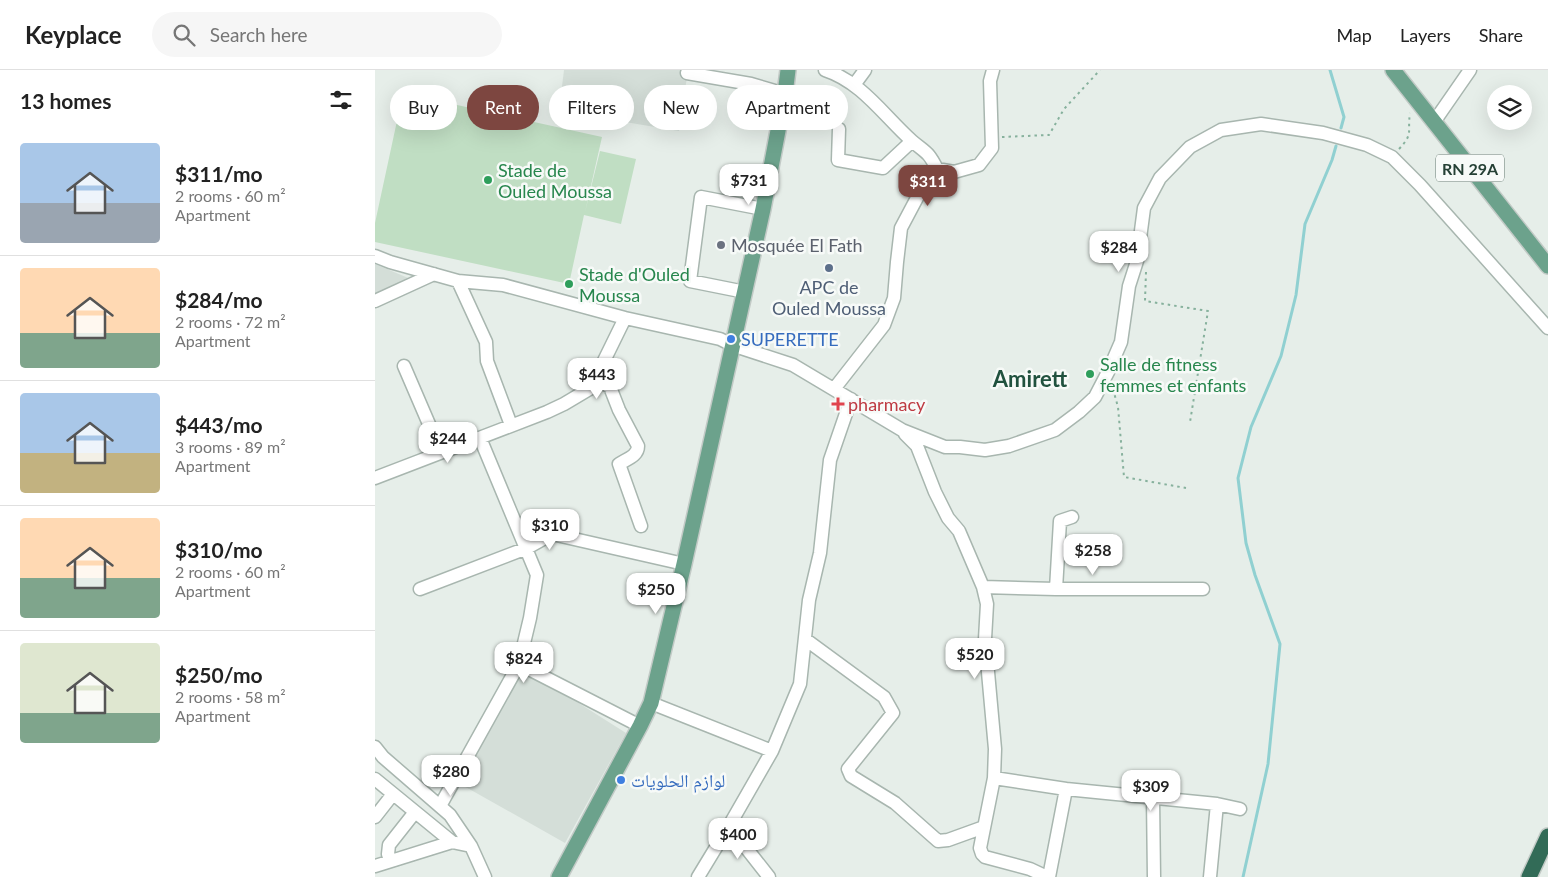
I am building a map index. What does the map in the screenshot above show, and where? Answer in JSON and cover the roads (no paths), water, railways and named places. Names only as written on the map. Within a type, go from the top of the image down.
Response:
[{"type":"highway","points":[[1529,877],[1548,836]]},
{"type":"main road","points":[[786,85],[788,70]]},
{"type":"main road","name":"RN 29A","points":[[1393,70],[1548,266]]},
{"type":"main road","points":[[559,877],[651,703],[745,292],[778,130]]},
{"type":"street","points":[[825,70],[832,72],[853,85],[874,101],[912,141],[929,154],[937,169]]},
{"type":"street","points":[[853,85],[865,70]]},
{"type":"street","points":[[937,169],[955,172],[979,165],[992,148],[990,81],[993,70]]},
{"type":"street","points":[[1434,122],[1470,70]]},
{"type":"street","points":[[687,73],[754,85]]},
{"type":"street","points":[[375,256],[458,281],[503,286],[625,318],[720,340],[793,365],[902,430],[945,447],[985,450],[1009,446],[1055,430],[1079,412],[1095,396],[1109,372],[1121,342],[1129,286],[1137,261],[1144,208],[1160,178],[1190,146],[1221,130],[1261,124],[1323,133],[1367,145],[1392,157],[1420,185],[1548,328]]},
{"type":"street","points":[[839,130],[839,160],[883,168],[912,141]]},
{"type":"street","points":[[834,389],[884,325],[895,298],[901,228],[927,179],[937,169]]},
{"type":"street","points":[[745,292],[690,281],[701,197],[763,209]]},
{"type":"street","points":[[375,301],[434,274]]},
{"type":"street","points":[[458,281],[486,342],[487,361],[511,425]]},
{"type":"street","points":[[601,382],[599,371],[625,318]]},
{"type":"street","points":[[404,366],[441,452]]},
{"type":"street","points":[[375,478],[565,404],[601,382]]},
{"type":"street","points":[[601,382],[610,387],[619,410],[638,446],[636,454],[619,464],[641,526]]},
{"type":"street","points":[[698,877],[772,751],[799,684],[809,600],[820,553],[830,460],[851,399]]},
{"type":"street","points":[[902,430],[917,446],[935,492],[948,518],[959,531],[983,586],[987,604],[985,639],[995,749],[994,778],[980,848],[981,854],[985,857],[1030,869],[1048,877],[1066,789]]},
{"type":"street","points":[[439,806],[519,664],[530,618],[537,575],[480,438]]},
{"type":"street","points":[[1055,590],[1060,521],[1072,517]]},
{"type":"street","points":[[420,589],[527,548],[552,534],[684,564]]},
{"type":"street","points":[[983,586],[1055,590],[1203,589]]},
{"type":"street","points":[[805,639],[884,697],[893,713],[848,769],[851,776],[895,803],[938,841],[948,840],[985,827]]},
{"type":"street","points":[[519,664],[640,726]]},
{"type":"street","points":[[651,703],[772,751]]},
{"type":"street","points":[[375,747],[383,757],[450,815],[471,846],[485,877]]},
{"type":"street","points":[[375,778],[452,842],[471,846]]},
{"type":"street","points":[[994,778],[1066,789],[1217,804],[1240,809]]},
{"type":"street","points":[[375,817],[393,794]]},
{"type":"street","points":[[1153,799],[1154,877]]},
{"type":"street","points":[[1210,877],[1217,804]]},
{"type":"street","points":[[390,860],[388,854],[389,845],[415,812]]},
{"type":"street","points":[[729,826],[769,877]]},
{"type":"street","points":[[375,866],[452,842]]},
{"type":"waterway","points":[[1330,70],[1344,117],[1341,128]]},
{"type":"waterway","points":[[1243,877],[1268,764],[1280,644],[1255,575],[1246,543],[1238,478],[1251,427],[1281,356],[1296,295],[1305,224],[1336,146]]},
{"type":"place","name":"Stade de Ouled Moussa","points":[[488,180]]},
{"type":"place","name":"Mosquée El Fath","points":[[721,245]]},
{"type":"place","name":"APC de Ouled Moussa","points":[[829,268]]},
{"type":"place","name":"Stade d'Ouled Moussa","points":[[569,284]]},
{"type":"place","name":"SUPERETTE","points":[[731,339]]},
{"type":"place","name":"Salle de fitness femmes et enfants","points":[[1090,374]]},
{"type":"place","name":"pharmacy","points":[[838,404]]},
{"type":"place","name":"لوازم الحلويات","points":[[621,780]]},
{"type":"district","name":"Amirett","points":[[1030,378]]}]
